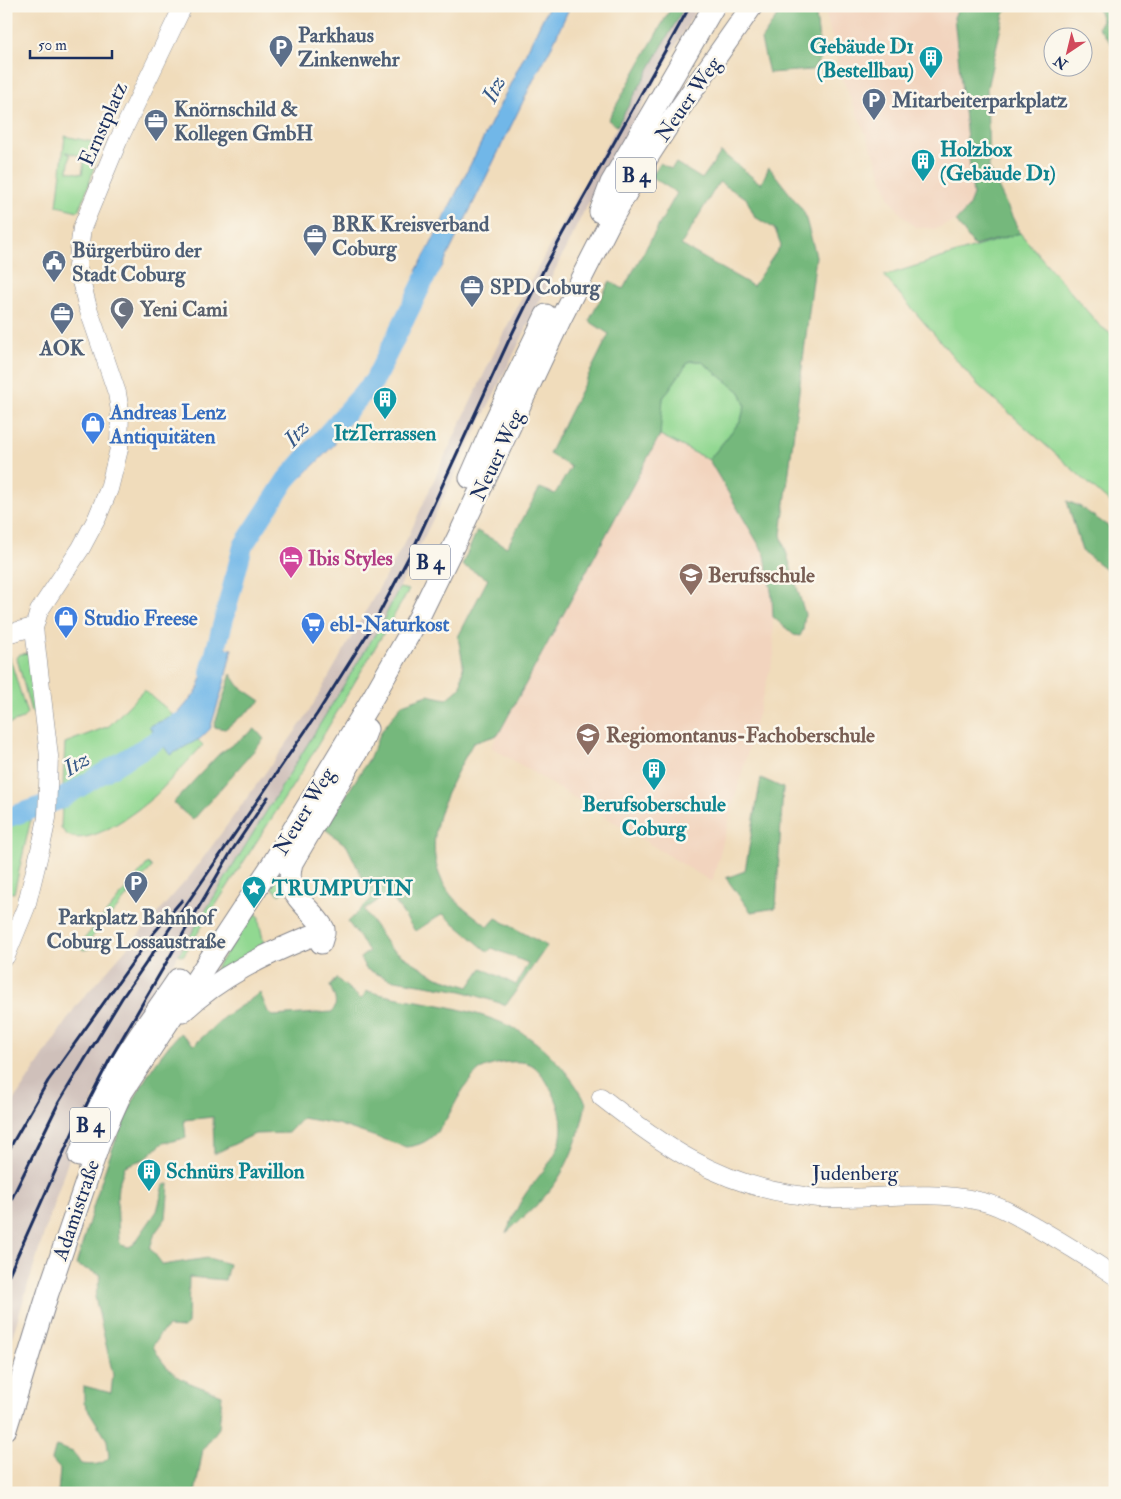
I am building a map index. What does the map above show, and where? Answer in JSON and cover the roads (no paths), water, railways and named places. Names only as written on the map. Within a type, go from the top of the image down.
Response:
[{"type":"highway","points":[[600,212],[611,183],[714,6]]},
{"type":"highway","name":"Neuer Weg","points":[[238,902],[262,853],[357,696],[406,609],[447,529],[494,423],[545,318],[600,212],[662,114],[720,35],[738,6]]},
{"type":"highway","name":"Neuer Weg","points":[[238,902],[273,863],[372,699],[426,602],[560,320],[611,220],[640,169],[671,121],[752,6]]},
{"type":"highway","name":"B 4","points":[[159,1034],[200,995],[246,965],[316,939],[324,933],[324,929],[295,896],[289,880],[289,874],[292,863],[361,745],[367,730],[372,699]]},
{"type":"highway","name":"Adamistraße","points":[[6,1428],[48,1293],[100,1141],[121,1094],[238,902]]},
{"type":"highway","name":"Adamistraße","points":[[6,1380],[73,1173],[89,1127],[105,1093],[131,1049],[238,902]]},
{"type":"street","name":"Ernstplatz","points":[[34,627],[39,611],[81,548],[97,518],[109,489],[119,449],[120,411],[117,393],[90,316],[77,266],[82,228],[134,108],[183,6]]},
{"type":"street","points":[[6,634],[34,627],[49,770],[47,818],[42,842],[26,907],[6,956]]},
{"type":"street","name":"Judenberg","points":[[601,1097],[646,1133],[672,1150],[717,1174],[737,1181],[777,1192],[818,1198],[872,1198],[906,1195],[941,1196],[980,1201],[1016,1216],[1115,1276]]},
{"type":"water","points":[[549,6],[570,6],[442,267],[431,283],[416,271]]},
{"type":"water","points":[[314,437],[336,443],[300,479],[288,466]]},
{"type":"water","points":[[214,646],[232,649],[210,729],[201,738],[170,755],[149,726],[177,715],[197,691]]},
{"type":"waterway","name":"Itz","points":[[210,672],[243,546],[286,480],[374,381],[437,254]]},
{"type":"waterway","name":"Itz","points":[[6,818],[59,800],[157,740],[179,723]]},
{"type":"railway","points":[[6,1210],[59,1102],[122,998],[317,714],[373,625],[415,545],[509,340],[546,265],[690,6]]},
{"type":"railway","points":[[6,1281],[76,1125],[110,1059],[231,852],[268,797]]},
{"type":"railway","points":[[6,1156],[48,1081],[152,935],[182,900]]},
{"type":"place","name":"Parkhaus Zinkenwehr","points":[[281,68]]},
{"type":"place","name":"Gebäude D1 (Bestellbau)","points":[[931,79]]},
{"type":"place","name":"Mitarbeiterparkplatz","points":[[874,121]]},
{"type":"place","name":"Knörnschild & Kollegen GmbH","points":[[156,142]]},
{"type":"place","name":"Holzbox (Gebäude D1)","points":[[923,182]]},
{"type":"place","name":"BRK Kreisverband Coburg","points":[[315,257]]},
{"type":"place","name":"Bürgerbüro der Stadt Coburg","points":[[54,283]]},
{"type":"place","name":"SPD Coburg","points":[[472,308]]},
{"type":"place","name":"Yeni Cami","points":[[122,330]]},
{"type":"place","name":"AOK","points":[[62,335]]},
{"type":"place","name":"ItzTerrassen","points":[[385,420]]},
{"type":"place","name":"Andreas Lenz Antiquitäten","points":[[93,445]]},
{"type":"place","name":"Ibis Styles","points":[[291,579]]},
{"type":"place","name":"Berufsschule","points":[[691,596]]},
{"type":"place","name":"Studio Freese","points":[[66,639]]},
{"type":"place","name":"ebl-Naturkost","points":[[313,645]]},
{"type":"place","name":"Regiomontanus-Fachoberschule","points":[[588,756]]},
{"type":"place","name":"Berufsoberschule Coburg","points":[[654,791]]},
{"type":"place","name":"Parkplatz Bahnhof Coburg Lossaustraße","points":[[136,904]]},
{"type":"place","name":"TRUMPUTIN","points":[[254,909]]},
{"type":"place","name":"Schnürs Pavillon","points":[[149,1192]]}]
